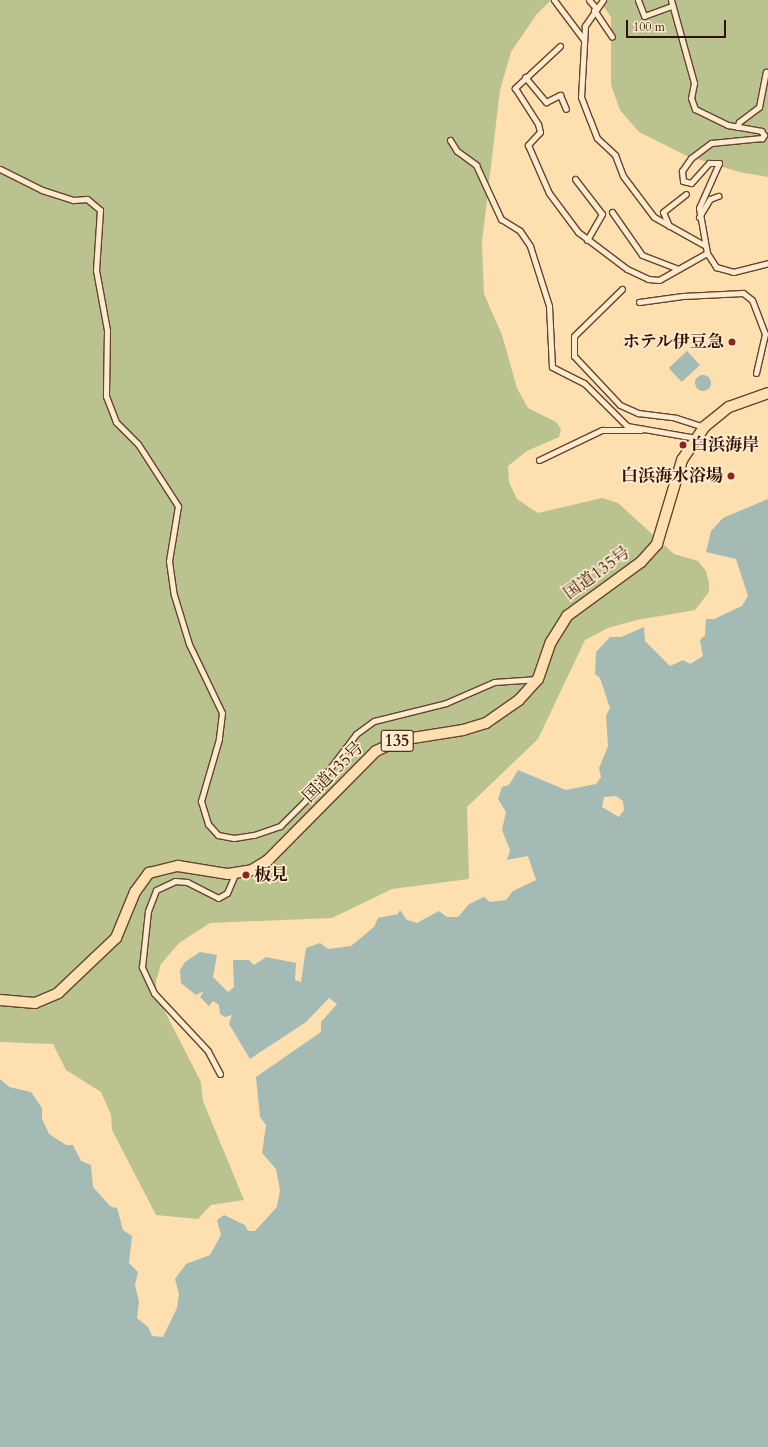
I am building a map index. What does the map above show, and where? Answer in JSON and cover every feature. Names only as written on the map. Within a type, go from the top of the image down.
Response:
[{"type":"highway","name":"国道135号","points":[[0,1000],[21,1004],[40,1001],[58,993],[82,972],[116,938],[135,892],[150,873],[161,867],[178,866],[235,874],[252,870],[268,860],[376,751],[400,740],[463,730],[486,723],[519,700],[538,679],[551,642],[567,616],[641,562],[657,544],[682,460],[704,427],[729,407],[768,393]]},
{"type":"street","points":[[554,0],[584,40]]},
{"type":"street","points":[[589,0],[612,37]]},
{"type":"street","points":[[603,0],[595,9],[585,26],[581,96],[597,138],[615,155],[623,176],[650,212],[669,226],[704,245]]},
{"type":"street","points":[[638,0],[644,16],[672,6]]},
{"type":"street","points":[[671,0],[694,83],[692,102],[699,113],[737,127],[761,131],[764,137],[711,143],[691,158],[682,171],[683,181],[691,184],[709,163],[719,163],[699,208],[704,245],[707,254],[716,267],[733,272],[768,264]]},
{"type":"street","points":[[560,46],[515,88],[540,132],[528,145],[531,155],[549,193],[588,240],[627,269],[648,279],[659,280],[707,254]]},
{"type":"street","points":[[737,127],[759,107],[766,72]]},
{"type":"street","points":[[526,77],[546,102],[560,95],[566,109]]},
{"type":"street","points":[[450,140],[457,152],[475,163],[501,219],[520,232],[530,246],[549,306],[552,367],[584,383],[623,424],[643,430],[696,438]]},
{"type":"street","points":[[0,169],[42,190],[73,200],[87,200],[100,210],[96,270],[106,330],[106,396],[116,422],[138,444],[178,506],[169,561],[174,594],[189,644],[222,713],[219,739],[201,801],[208,824],[218,834],[234,838],[254,835],[280,826],[305,801],[356,734],[374,721],[446,703],[494,682],[538,679]]},
{"type":"street","points":[[575,179],[602,214],[588,240]]},
{"type":"street","points":[[669,226],[663,212],[686,194]]},
{"type":"street","points":[[699,216],[710,199],[718,196]]},
{"type":"street","points":[[612,212],[642,255],[678,269]]},
{"type":"street","points":[[622,289],[574,336],[574,356],[614,399],[629,410],[704,427]]},
{"type":"street","points":[[640,302],[738,291],[752,300],[767,334],[756,373]]},
{"type":"street","points":[[539,460],[602,430],[643,430]]},
{"type":"street","points":[[220,1074],[208,1051],[154,993],[142,967],[148,910],[156,890],[175,881],[187,882],[218,898],[227,892],[235,874]]},
{"type":"green space","points":[[0,0],[551,0],[536,15],[511,52],[500,90],[482,242],[484,294],[502,335],[517,388],[528,408],[556,422],[561,429],[559,437],[527,451],[508,466],[509,482],[517,499],[538,513],[602,498],[618,503],[674,554],[698,561],[706,571],[709,583],[709,592],[695,610],[637,620],[608,628],[585,640],[538,739],[467,807],[469,879],[392,889],[332,918],[210,923],[179,943],[161,964],[156,981],[157,996],[201,1082],[203,1101],[244,1200],[211,1205],[198,1219],[156,1215],[112,1130],[111,1115],[101,1092],[66,1070],[53,1044],[0,1042]]},
{"type":"green space","points":[[599,0],[768,0],[768,177],[739,172],[685,155],[639,132],[620,110],[611,85],[611,17]]},
{"type":"water","points":[[687,351],[700,365],[682,382],[669,368]]},
{"type":"water","points":[[703,375],[710,380],[711,383],[706,390],[703,391],[696,386],[695,383],[700,376]]},
{"type":"water","points":[[768,499],[768,1447],[0,1447],[0,1079],[9,1087],[31,1092],[42,1108],[42,1119],[49,1134],[66,1145],[73,1145],[81,1161],[91,1165],[93,1187],[111,1207],[117,1208],[123,1230],[132,1236],[129,1263],[138,1272],[135,1285],[139,1302],[137,1318],[148,1327],[152,1336],[163,1337],[177,1308],[179,1294],[175,1279],[186,1264],[210,1255],[221,1235],[217,1220],[224,1215],[245,1225],[248,1231],[255,1231],[277,1207],[280,1190],[276,1169],[262,1153],[266,1125],[260,1117],[256,1077],[321,1032],[321,1022],[337,1004],[329,998],[306,1022],[250,1059],[229,1024],[232,1015],[225,1017],[220,1014],[219,1005],[213,1001],[209,1006],[200,997],[204,991],[196,995],[181,983],[180,970],[185,962],[200,952],[217,955],[213,977],[228,992],[234,987],[233,960],[249,960],[254,965],[266,957],[296,963],[295,980],[301,982],[306,948],[320,943],[328,949],[351,946],[374,927],[378,918],[398,914],[400,910],[407,920],[417,923],[439,911],[447,917],[458,917],[469,904],[484,897],[490,902],[506,900],[513,891],[536,880],[528,856],[507,860],[510,850],[502,830],[506,812],[498,799],[502,787],[509,785],[518,770],[566,790],[596,784],[601,777],[599,768],[608,746],[606,716],[610,708],[600,678],[595,674],[596,652],[610,637],[621,637],[644,627],[645,641],[670,666],[683,660],[690,664],[703,656],[700,640],[705,635],[706,619],[714,619],[742,606],[748,596],[736,559],[706,552],[711,531],[723,518]],"holes":[[[616,796],[623,801],[624,810],[619,817],[602,807],[604,797]]]},
{"type":"place","name":"ホテル伊豆急","points":[[732,342]]},
{"type":"place","name":"白浜海岸","points":[[683,445]]},
{"type":"place","name":"白浜海水浴場","points":[[731,476]]},
{"type":"place","name":"板見","points":[[246,875]]}]
